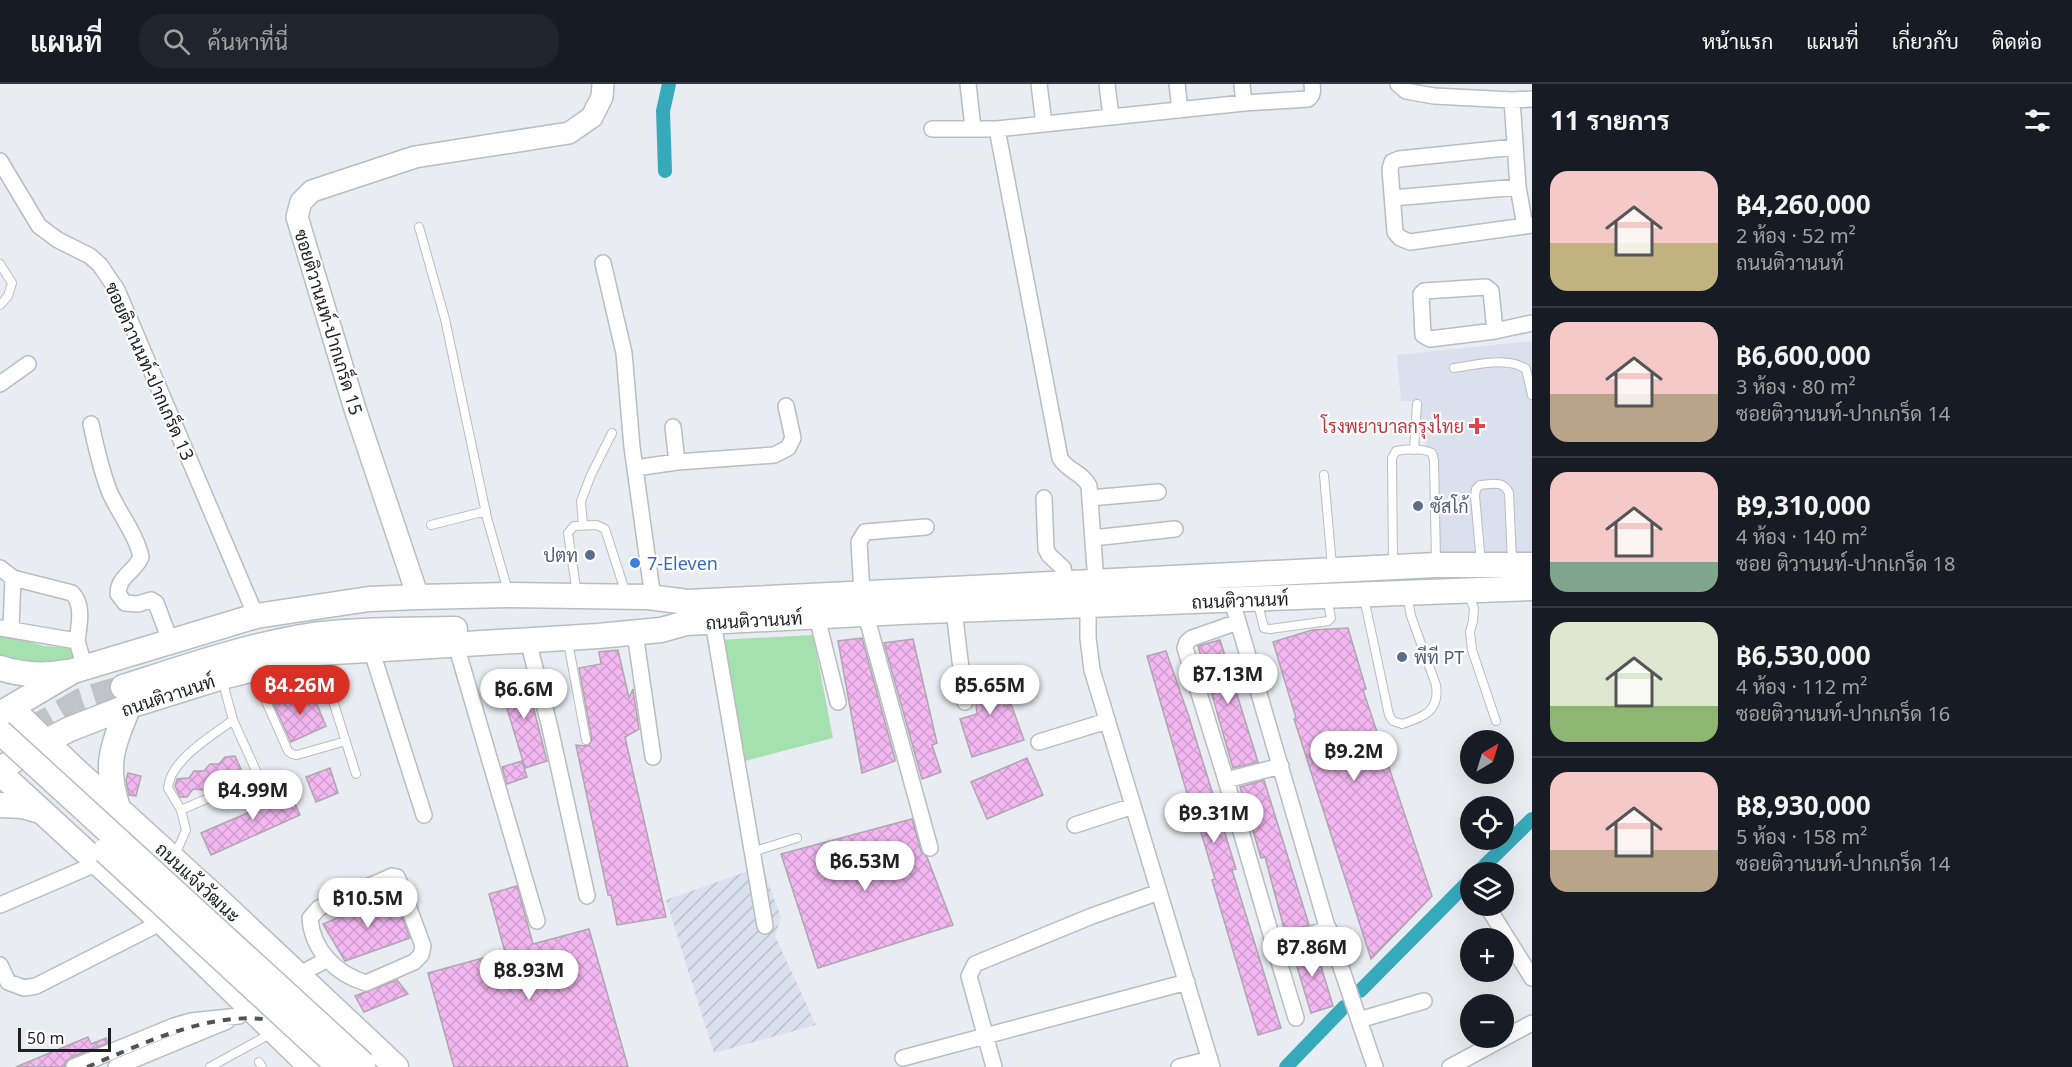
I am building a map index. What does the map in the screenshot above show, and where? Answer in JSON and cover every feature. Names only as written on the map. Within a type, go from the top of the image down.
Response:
[{"type":"main road","name":"ถนนติวานนท์","points":[[0,771],[46,741],[70,729],[126,688],[321,663],[371,649],[635,633],[661,630],[687,613],[864,604],[1066,584],[1436,565],[1522,565]]},
{"type":"main road","name":"ถนนติวานนท์","points":[[4,706],[79,670],[256,616],[369,599],[509,595],[653,598],[713,622],[817,617],[864,604],[954,610],[1088,606],[1235,612],[1257,600],[1532,588]]},
{"type":"main road","points":[[118,808],[111,786],[111,759],[126,688],[226,636],[345,615],[497,611],[687,613]]},
{"type":"main road","points":[[0,668],[12,672],[49,675],[79,670]]},
{"type":"main road","name":"ถนนแจ้งวัฒนะ","points":[[4,706],[46,741],[396,1067]]},
{"type":"main road","name":"ถนนแจ้งวัฒนะ","points":[[0,732],[364,1066]]},
{"type":"main road","points":[[0,754],[339,1067]]},
{"type":"main road","points":[[0,771],[40,811],[181,940],[245,1013],[274,1032],[311,1067]]},
{"type":"main road","points":[[0,805],[22,806],[40,811]]},
{"type":"main road","points":[[181,940],[175,926],[186,904],[215,897]]},
{"type":"street","name":"ซอยติวานนท์-ปากเกร็ด 15","points":[[418,597],[355,409],[297,217],[301,202],[312,191],[415,157],[569,133],[592,117],[602,97],[603,84]]},
{"type":"street","points":[[968,84],[973,128]]},
{"type":"street","points":[[1038,84],[1044,124]]},
{"type":"street","points":[[1107,84],[1111,117]]},
{"type":"street","points":[[1177,84],[1180,110]]},
{"type":"street","points":[[1242,84],[1244,103]]},
{"type":"street","points":[[932,129],[997,129],[1244,103],[1308,99],[1313,91],[1312,84]]},
{"type":"street","points":[[1398,84],[1406,91],[1434,96],[1532,99]]},
{"type":"street","points":[[1512,100],[1518,187],[1528,225],[1410,242],[1400,238],[1395,232],[1390,169],[1392,162],[1399,159],[1515,147]]},
{"type":"street","points":[[997,129],[1060,458],[1086,480],[1089,486],[1096,582]]},
{"type":"street","name":"ซอยติวานนท์-ปากเกร็ด 13","points":[[0,161],[39,226],[58,240],[90,256],[100,265],[117,290],[256,616]]},
{"type":"street","points":[[1393,198],[1518,187]]},
{"type":"street","points":[[603,263],[624,353],[635,468],[653,598]]},
{"type":"street","points":[[1495,331],[1489,288],[1425,291],[1421,294],[1423,335],[1426,338],[1495,331],[1532,323]]},
{"type":"street","points":[[0,384],[28,364]]},
{"type":"street","points":[[635,468],[677,462],[774,455],[788,447],[794,438],[786,406]]},
{"type":"street","points":[[91,424],[99,460],[110,493],[139,546],[141,557],[136,566],[121,580],[118,594],[125,603],[130,605],[151,600],[156,603],[171,643]]},
{"type":"street","points":[[673,427],[677,462]]},
{"type":"street","points":[[1090,498],[1158,492]]},
{"type":"street","points":[[1044,498],[1046,549],[1063,568],[1066,584]]},
{"type":"street","points":[[926,526],[865,532],[859,542],[864,604],[930,848]]},
{"type":"street","points":[[1093,538],[1175,529]]},
{"type":"street","points":[[0,568],[13,578],[72,593],[75,596],[80,612],[77,641],[79,670]]},
{"type":"street","points":[[13,578],[5,628],[77,641]]},
{"type":"street","points":[[1088,606],[1088,638],[1092,670],[1211,1063],[1179,1067]]},
{"type":"street","points":[[954,610],[965,702]]},
{"type":"street","points":[[1296,1018],[1185,648],[1187,642],[1192,638],[1235,612],[1329,929],[1375,1067]]},
{"type":"street","points":[[817,617],[838,702]]},
{"type":"street","points":[[713,622],[765,926]]},
{"type":"street","points":[[635,633],[653,757]]},
{"type":"street","points":[[528,640],[587,896]]},
{"type":"street","points":[[456,645],[537,921]]},
{"type":"street","points":[[371,649],[424,815]]},
{"type":"street","points":[[1039,742],[1107,721]]},
{"type":"street","points":[[1226,780],[1281,766]]},
{"type":"street","points":[[1075,825],[1133,806]]},
{"type":"street","points":[[0,905],[98,863]]},
{"type":"street","points":[[392,876],[397,877],[423,946],[421,955],[414,962],[366,983],[357,980],[326,960],[311,932],[310,918],[314,912],[392,876]]},
{"type":"street","points":[[994,1067],[969,976],[977,962],[1159,892]]},
{"type":"street","points":[[1493,916],[1532,978]]},
{"type":"street","points":[[0,964],[8,982],[24,988],[36,986],[162,922]]},
{"type":"street","points":[[1274,945],[1329,929]]},
{"type":"street","points":[[298,975],[326,960]]},
{"type":"street","points":[[903,1058],[1187,982]]},
{"type":"street","points":[[1359,1020],[1425,1000]]},
{"type":"street","points":[[74,1067],[174,1026],[191,1021],[245,1013]]},
{"type":"street","points":[[116,1067],[245,1013]]},
{"type":"street","points":[[1450,1067],[1532,1023]]},
{"type":"street","points":[[127,1045],[133,1060]]},
{"type":"lane","points":[[419,227],[445,319],[486,511],[509,595]]},
{"type":"lane","points":[[0,264],[12,283],[8,296],[0,305]]},
{"type":"lane","points":[[1454,368],[1497,363],[1520,364],[1526,369],[1531,379],[1532,395]]},
{"type":"lane","points":[[1414,450],[1417,404]]},
{"type":"lane","points":[[583,525],[581,501],[591,475],[612,434]]},
{"type":"lane","points":[[1393,567],[1392,458],[1396,452],[1414,450],[1427,450],[1432,453],[1434,460],[1436,565]]},
{"type":"lane","points":[[1324,475],[1333,570]]},
{"type":"lane","points":[[1481,565],[1476,489],[1480,485],[1501,483],[1509,492],[1522,565]]},
{"type":"lane","points":[[431,525],[486,511]]},
{"type":"lane","points":[[577,596],[568,533],[574,526],[597,525],[605,529],[627,598]]},
{"type":"lane","points":[[1468,591],[1473,608],[1470,632],[1472,650],[1496,721]]},
{"type":"lane","points":[[1363,594],[1389,715],[1394,721],[1402,724],[1423,717],[1433,708],[1438,697],[1436,685],[1411,616],[1407,594]]},
{"type":"lane","points":[[567,638],[586,740]]},
{"type":"lane","points":[[346,741],[297,755],[292,754],[288,751],[261,690],[266,684],[321,663],[346,741],[356,774]]},
{"type":"lane","points":[[181,810],[257,777],[258,771],[233,720],[222,677]]},
{"type":"lane","points":[[173,858],[183,841],[186,830],[181,810],[168,788],[171,773],[182,759],[233,720]]},
{"type":"lane","points":[[752,852],[797,838]]},
{"type":"lane","points":[[210,1067],[274,1032]]},
{"type":"shaded area","name":"โรงพยาบาลกรุงไทย","points":[[1532,341],[1532,553],[1436,557],[1434,460],[1427,450],[1418,401],[1401,401],[1397,355]]},
{"type":"shaded area","points":[[762,866],[781,917],[775,936],[816,1025],[714,1053],[666,900]]},
{"type":"green space","points":[[0,633],[44,646],[72,648],[75,670],[0,662]]},
{"type":"green space","points":[[813,635],[833,738],[741,762],[717,640]]},
{"type":"building","points":[[1348,628],[1366,689],[1363,690],[1432,896],[1371,959],[1294,719],[1296,718],[1273,642],[1312,630]]},
{"type":"building","points":[[862,638],[895,761],[862,773],[838,641]]},
{"type":"building","points":[[913,639],[937,743],[932,745],[941,772],[922,779],[884,643]]},
{"type":"building","points":[[1220,640],[1258,762],[1233,768],[1198,646]]},
{"type":"building","points":[[618,650],[629,698],[633,689],[639,729],[625,737],[666,917],[617,925],[611,895],[608,895],[576,745],[588,746],[592,740],[579,668],[601,664],[599,652]]},
{"type":"building","points":[[1166,651],[1236,869],[1232,870],[1281,1028],[1258,1035],[1212,880],[1215,879],[1190,796],[1188,797],[1147,656]]},
{"type":"building","points":[[1000,668],[1004,706],[1011,704],[1024,740],[972,757],[960,719],[977,714],[973,669]]},
{"type":"building","points":[[525,674],[547,761],[525,768],[499,682]]},
{"type":"building","points":[[311,690],[326,726],[291,742],[274,705]]},
{"type":"building","points":[[235,756],[241,769],[234,776],[224,776],[218,783],[209,782],[203,790],[193,789],[187,797],[180,797],[175,786],[177,779],[189,778],[194,771],[204,771],[210,764],[219,764],[225,757]]},
{"type":"building","points":[[1027,758],[1043,795],[987,819],[971,782]]},
{"type":"building","points":[[522,761],[527,777],[507,784],[502,767]]},
{"type":"building","points":[[330,768],[338,793],[316,802],[306,777]]},
{"type":"building","points":[[128,773],[141,776],[136,796],[129,795],[126,780]]},
{"type":"building","points":[[1264,780],[1309,925],[1285,932],[1265,857],[1261,858],[1240,787]]},
{"type":"building","points":[[287,787],[300,815],[211,855],[201,833],[252,811],[249,804]]},
{"type":"building","points":[[912,819],[921,851],[927,857],[953,925],[818,968],[781,854]]},
{"type":"building","points":[[517,886],[533,944],[589,929],[628,1067],[454,1067],[428,973],[505,952],[489,894]]},
{"type":"building","points":[[393,894],[410,938],[345,961],[323,924]]},
{"type":"building","points":[[1314,943],[1333,1006],[1311,1013],[1292,950]]},
{"type":"building","points":[[397,980],[408,994],[364,1012],[355,996]]},
{"type":"building","points":[[88,1037],[91,1044],[106,1038],[108,1043],[70,1058],[64,1067],[16,1067]]},
{"type":"waterway","points":[[665,171],[663,111],[669,84]]},
{"type":"waterway","points":[[1488,862],[1532,819]]},
{"type":"waterway","points":[[1360,991],[1460,890]]},
{"type":"waterway","points":[[1286,1067],[1344,1007]]},
{"type":"tunnel","points":[[0,749],[81,700],[123,687]]},
{"type":"railway","points":[[87,1067],[168,1034],[224,1020],[253,1018],[281,1022],[309,1031],[357,1067]]},
{"type":"place","name":"โรงพยาบาลกรุงไทย","points":[[1477,426]]},
{"type":"place","name":"ซัสโก้","points":[[1418,506]]},
{"type":"place","name":"ปตท","points":[[590,555]]},
{"type":"place","name":"7-Eleven","points":[[635,563]]},
{"type":"place","name":"พีที PT","points":[[1402,657]]}]
